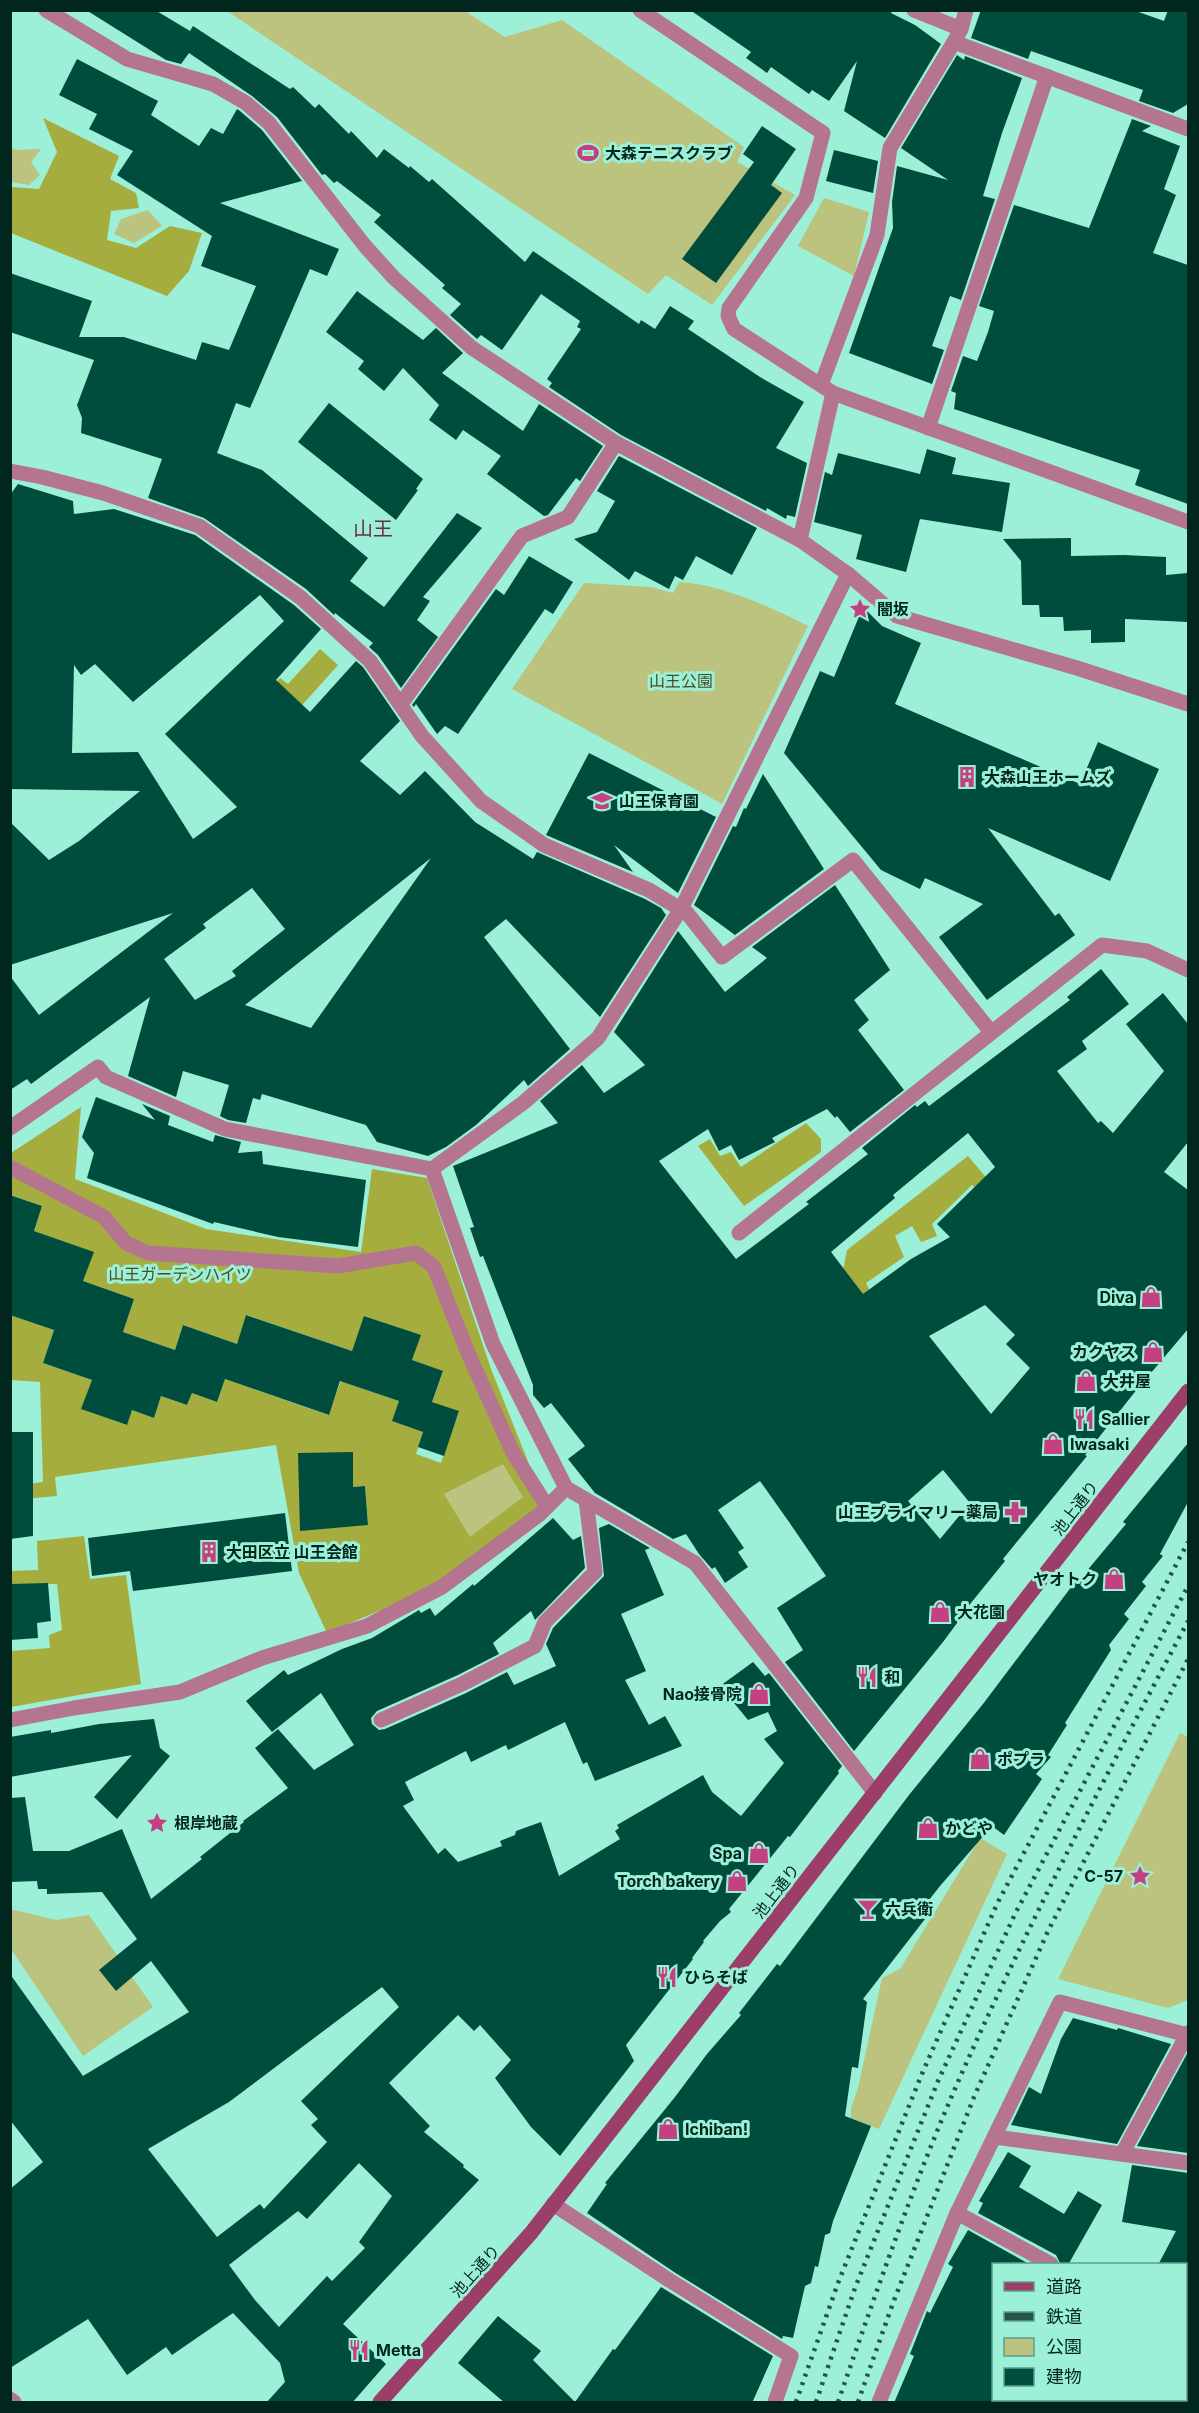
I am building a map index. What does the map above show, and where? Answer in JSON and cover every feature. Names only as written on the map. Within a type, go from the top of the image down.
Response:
[{"type":"main road","name":"池上通り","points":[[380,2403],[511,2258],[1188,1391]]},
{"type":"street","points":[[46,10],[127,59],[213,84],[246,103],[269,123],[365,246],[394,278],[472,348],[616,443],[800,540],[848,574],[897,616],[1077,668],[1188,704]]},
{"type":"street","points":[[640,10],[823,133],[806,198],[733,300],[728,316],[734,328],[827,389],[1188,522]]},
{"type":"street","points":[[914,10],[957,36],[969,50],[1047,76],[1188,129]]},
{"type":"street","points":[[800,540],[827,389],[877,235],[890,148],[957,36],[966,10]]},
{"type":"street","points":[[928,428],[1047,76]]},
{"type":"street","points":[[401,704],[522,536],[568,517],[616,443]]},
{"type":"street","points":[[10,471],[103,493],[199,526],[300,597],[370,661],[422,736],[481,801],[544,845],[649,890],[687,912],[722,957],[853,860],[991,1032]]},
{"type":"street","points":[[10,1128],[98,1067],[106,1077],[225,1129],[432,1169],[523,1103],[598,1038],[681,909],[848,574]]},
{"type":"street","points":[[740,1233],[1102,945],[1148,951],[1188,970]]},
{"type":"street","points":[[10,1167],[104,1217],[126,1243],[148,1253],[338,1266],[416,1253],[434,1267],[468,1353],[513,1454],[547,1506]]},
{"type":"street","points":[[432,1169],[493,1344],[566,1488],[694,1563],[875,1793]]},
{"type":"street","points":[[10,1720],[180,1692],[262,1658],[367,1626],[442,1587],[540,1514],[566,1488]]},
{"type":"street","points":[[381,1720],[462,1684],[536,1646],[545,1622],[595,1572],[586,1500]]},
{"type":"street","points":[[879,2403],[957,2213],[1060,2002],[1188,2034],[1122,2154]]},
{"type":"street","points":[[994,2137],[1188,2163]]},
{"type":"street","points":[[553,2204],[791,2356],[775,2403]]},
{"type":"street","points":[[957,2213],[1047,2263]]},
{"type":"street","points":[[10,2399],[14,2403]]},
{"type":"green space","name":"大森テニスクラブ","points":[[227,11],[465,11],[505,37],[562,20],[744,147],[737,162],[795,195],[712,305],[666,275],[648,294]]},
{"type":"green space","points":[[43,118],[119,156],[110,179],[136,193],[139,208],[111,211],[107,240],[136,248],[170,226],[202,233],[189,271],[167,296],[11,233],[11,187],[39,189],[57,152]]},
{"type":"green space","points":[[10,148],[41,149],[31,162],[40,175],[29,185],[11,182]]},
{"type":"green space","points":[[824,198],[869,212],[854,276],[798,246]]},
{"type":"green space","points":[[148,210],[162,226],[134,243],[114,234],[121,219]]},
{"type":"green space","name":"山王公園","points":[[679,582],[729,592],[808,626],[722,804],[512,689],[584,583],[651,587],[673,593]]},
{"type":"green space","points":[[320,649],[338,665],[269,742],[269,690],[280,678],[288,684]]},
{"type":"green space","name":"山王ガーデンハイツ","points":[[81,1107],[75,1179],[206,1229],[361,1252],[372,1169],[427,1178],[491,1369],[535,1479],[538,1508],[438,1586],[327,1633],[299,1573],[276,1445],[55,1477],[57,1496],[11,1500],[30,1484],[43,1482],[40,1382],[11,1380],[11,1315],[54,1330],[43,1363],[92,1380],[82,1409],[126,1425],[132,1410],[154,1418],[161,1396],[187,1405],[192,1393],[217,1402],[225,1379],[328,1415],[341,1381],[399,1401],[393,1421],[423,1432],[416,1454],[441,1463],[459,1412],[432,1402],[443,1372],[412,1360],[420,1335],[365,1316],[352,1351],[247,1315],[237,1344],[183,1325],[175,1350],[123,1332],[134,1299],[83,1281],[93,1252],[34,1231],[42,1206],[11,1195],[11,1153]],"holes":[[[503,1464],[523,1497],[470,1537],[444,1494]],[[365,1486],[368,1524],[312,1529],[309,1491]]]},
{"type":"green space","points":[[806,1123],[821,1139],[821,1152],[744,1206],[698,1146],[710,1139],[720,1156],[731,1152],[741,1167]]},
{"type":"green space","points":[[968,1156],[989,1181],[991,1201],[972,1185],[932,1224],[937,1236],[921,1242],[912,1226],[895,1236],[904,1257],[866,1283],[872,1295],[822,1326],[843,1270],[847,1250]]},
{"type":"green space","points":[[504,1463],[523,1497],[470,1538],[444,1494]]},
{"type":"green space","points":[[84,1536],[90,1579],[126,1575],[141,1684],[11,1707],[11,1651],[50,1648],[49,1635],[62,1630],[57,1584],[11,1584],[11,1571],[38,1570],[37,1541]]},
{"type":"green space","points":[[1180,1733],[1188,1737],[1188,2000],[1168,2008],[1058,1979]]},
{"type":"green space","points":[[980,1838],[1007,1854],[879,2129],[851,2118],[851,2108],[858,2088],[882,1978],[900,1969]]},
{"type":"green space","points":[[10,1909],[56,1920],[89,1915],[153,2007],[83,2056],[11,1949]]},
{"type":"building","points":[[86,10],[155,10],[190,31],[193,26],[290,89],[293,87],[315,108],[319,104],[349,134],[351,131],[377,158],[384,149],[429,182],[432,179],[525,262],[533,251],[639,324],[641,320],[655,329],[670,306],[694,321],[688,329],[760,377],[804,402],[776,448],[807,463],[795,517],[787,515],[786,519],[767,508],[766,511],[621,435],[549,387],[552,383],[547,379],[581,329],[577,327],[580,321],[541,294],[502,350],[481,335],[477,339],[450,315],[461,304],[442,288],[445,285],[374,222],[381,215],[337,181],[334,183],[325,174],[322,175],[277,117],[252,96],[189,53],[181,64],[166,60]]},
{"type":"building","points":[[690,10],[893,10],[891,13],[915,25],[941,44],[885,138],[844,111],[857,61],[829,101],[812,90],[809,94],[771,67],[767,73],[746,58],[751,52]]},
{"type":"building","points":[[981,10],[1133,10],[1164,21],[1168,10],[1188,10],[1188,104],[1173,113],[1139,101],[1143,90],[1031,51],[1028,59],[971,38]]},
{"type":"building","points":[[957,55],[964,60],[965,56],[1022,78],[983,196],[995,199],[961,300],[950,296],[932,346],[944,350],[932,384],[849,353],[893,228],[892,202],[897,166],[948,180],[901,148]]},
{"type":"building","points":[[77,59],[158,101],[151,115],[199,146],[211,128],[223,134],[237,109],[240,111],[262,130],[302,181],[220,203],[339,249],[327,276],[310,269],[250,408],[236,403],[217,453],[262,470],[368,558],[350,581],[384,607],[457,513],[482,528],[423,597],[430,601],[417,620],[438,637],[401,688],[378,655],[369,647],[373,643],[335,613],[334,615],[306,589],[204,518],[148,498],[162,459],[81,433],[82,418],[77,405],[94,360],[10,332],[10,273],[92,301],[79,337],[124,337],[196,360],[202,342],[229,350],[256,286],[201,266],[212,236],[117,175],[133,151],[89,129],[97,114],[59,95]]},
{"type":"building","points":[[1132,119],[1151,126],[1142,131],[1180,146],[1164,189],[1176,195],[1153,253],[1188,265],[1188,504],[1135,485],[1140,470],[954,409],[956,393],[951,391],[963,356],[977,361],[988,332],[994,311],[979,306],[1014,205],[1089,228]]},
{"type":"building","points":[[762,126],[796,149],[771,185],[782,193],[716,283],[682,259],[754,162],[743,154]]},
{"type":"building","points":[[834,150],[878,161],[873,193],[826,181]]},
{"type":"building","points":[[357,291],[423,340],[436,328],[463,353],[442,373],[523,431],[539,404],[603,446],[580,481],[576,478],[548,515],[544,516],[487,474],[501,456],[463,430],[456,440],[429,420],[439,405],[403,368],[384,391],[358,369],[364,361],[326,332]]},
{"type":"building","points":[[329,403],[423,479],[416,489],[418,490],[396,520],[298,442]]},
{"type":"building","points":[[927,449],[956,458],[952,474],[1010,483],[1002,532],[920,519],[906,572],[856,559],[862,535],[814,522],[825,472],[832,475],[838,453],[920,474]]},
{"type":"building","points":[[619,456],[757,528],[732,575],[696,556],[683,580],[675,576],[669,589],[635,571],[629,580],[574,539],[597,532],[615,501],[597,491]]},
{"type":"building","points":[[18,484],[73,501],[74,514],[114,509],[195,535],[294,605],[321,629],[276,680],[310,712],[356,661],[363,667],[400,721],[360,761],[400,795],[425,771],[475,822],[533,859],[537,852],[661,908],[666,915],[600,1017],[506,919],[484,937],[570,1049],[528,1086],[524,1080],[476,1125],[446,1147],[428,1156],[377,1142],[366,1125],[262,1094],[260,1100],[253,1098],[246,1123],[228,1120],[220,1116],[229,1085],[183,1071],[176,1097],[128,1076],[150,997],[31,1084],[27,1079],[10,1090],[10,976],[39,1015],[173,913],[10,965],[10,822],[49,860],[79,841],[140,791],[10,789],[10,495]],"holes":[[[260,595],[284,621],[165,734],[237,807],[193,839],[138,752],[72,753],[74,665],[81,675],[95,664],[133,702]],[[431,858],[311,1028],[245,1005]],[[252,888],[285,929],[232,971],[236,976],[195,1000],[164,959],[206,928],[203,924]]]},
{"type":"building","points":[[1071,538],[1071,556],[1166,557],[1166,575],[1188,573],[1188,622],[1125,619],[1125,642],[1091,643],[1091,630],[1064,631],[1063,617],[1040,617],[1039,605],[1022,605],[1021,561],[1003,539]]},
{"type":"building","points":[[529,556],[573,582],[553,614],[545,609],[458,734],[445,726],[437,734],[416,704],[414,707],[412,705],[496,589],[504,595]]},
{"type":"building","points":[[863,607],[882,626],[921,643],[895,704],[1080,784],[1098,742],[1159,769],[1110,881],[988,828],[1055,916],[1059,913],[1075,935],[987,1000],[939,937],[983,904],[925,878],[920,889],[881,870],[784,753],[820,671],[834,677]]},
{"type":"building","name":"山王保育園","points":[[589,753],[716,817],[678,893],[614,845],[633,872],[546,835]]},
{"type":"building","points":[[763,774],[824,869],[735,935],[694,905],[733,826],[736,827]]},
{"type":"building","points":[[835,885],[890,970],[854,1000],[869,1020],[858,1030],[904,1090],[850,1132],[837,1116],[835,1118],[827,1109],[772,1138],[775,1142],[739,1160],[731,1145],[719,1151],[708,1129],[659,1161],[736,1259],[809,1204],[806,1202],[868,1154],[862,1148],[915,1105],[917,1107],[925,1101],[929,1106],[1070,1000],[1067,997],[1101,969],[1129,1004],[1082,1041],[1087,1049],[1057,1071],[1098,1123],[1101,1121],[1113,1133],[1164,1071],[1126,1024],[1163,993],[1188,1024],[1188,1142],[1164,1172],[1188,1190],[1188,1329],[1134,1393],[1085,1455],[1087,1456],[1003,1559],[1005,1561],[962,1614],[943,1642],[854,1751],[785,1662],[803,1650],[777,1608],[826,1576],[789,1522],[760,1481],[718,1510],[744,1548],[738,1552],[748,1567],[725,1583],[715,1567],[712,1569],[699,1554],[686,1534],[673,1539],[595,1493],[568,1459],[585,1446],[551,1403],[544,1408],[533,1395],[533,1385],[483,1256],[480,1257],[470,1228],[474,1227],[453,1166],[558,1123],[540,1101],[582,1065],[604,1093],[645,1065],[614,1032],[678,931],[725,992],[767,958],[752,947]],"holes":[[[968,1133],[995,1167],[937,1224],[950,1237],[911,1259],[863,1294],[831,1252],[895,1198],[893,1195]],[[985,1305],[1015,1335],[1006,1344],[1030,1368],[991,1414],[929,1336]],[[943,1470],[970,1503],[940,1539],[908,1501]]]},
{"type":"building","points":[[96,1097],[155,1120],[142,1104],[170,1116],[168,1125],[213,1142],[215,1135],[241,1142],[238,1153],[262,1151],[263,1164],[366,1180],[358,1247],[278,1237],[214,1222],[213,1224],[87,1178],[94,1153],[82,1137]]},
{"type":"building","name":"山王ガーデンハイツ","points":[[10,1195],[42,1206],[34,1231],[94,1252],[83,1281],[134,1299],[123,1332],[175,1350],[183,1325],[237,1344],[246,1315],[352,1351],[364,1316],[421,1335],[412,1360],[443,1371],[432,1402],[459,1411],[444,1456],[418,1447],[423,1432],[392,1421],[399,1401],[340,1381],[329,1415],[225,1379],[217,1402],[192,1393],[187,1405],[161,1396],[154,1418],[132,1410],[127,1425],[81,1409],[92,1380],[43,1363],[54,1330],[10,1315]]},
{"type":"building","points":[[10,1432],[33,1432],[33,1536],[10,1539]]},
{"type":"building","points":[[1188,1443],[1188,1502],[1160,1554],[1163,1556],[1142,1582],[1146,1586],[1124,1614],[1129,1619],[1109,1645],[1111,1650],[1065,1723],[1067,1725],[1048,1755],[1051,1757],[1036,1774],[1042,1779],[1004,1835],[992,1826],[940,1886],[918,1914],[925,1919],[863,1999],[867,2002],[858,2068],[852,2067],[845,2116],[871,2126],[830,2233],[825,2235],[818,2267],[815,2266],[811,2283],[805,2286],[793,2338],[783,2336],[782,2339],[674,2272],[587,2213],[607,2184],[605,2183],[707,2054],[741,2015],[739,2013],[777,1964],[780,1966],[909,1795],[983,1704],[1078,1578],[1080,1579],[1126,1524],[1123,1522]]},
{"type":"building","points":[[353,1452],[353,1487],[365,1486],[368,1525],[300,1531],[298,1453]]},
{"type":"building","name":"大田区立 山王会館","points":[[285,1513],[292,1571],[133,1591],[130,1571],[92,1576],[88,1538]]},
{"type":"building","points":[[553,1518],[573,1540],[581,1536],[585,1568],[535,1620],[531,1611],[493,1643],[499,1654],[377,1711],[371,1718],[372,1724],[379,1730],[466,1693],[507,1672],[514,1685],[556,1666],[546,1644],[553,1628],[604,1576],[599,1528],[609,1524],[650,1548],[645,1550],[664,1595],[621,1614],[646,1671],[625,1680],[649,1725],[665,1716],[682,1746],[595,1781],[587,1762],[583,1764],[565,1722],[508,1750],[506,1745],[471,1762],[466,1751],[405,1782],[414,1800],[403,1806],[438,1854],[445,1848],[458,1862],[502,1846],[500,1841],[515,1835],[516,1831],[541,1822],[559,1876],[620,1839],[615,1831],[619,1828],[617,1825],[703,1775],[712,1792],[741,1816],[784,1763],[764,1739],[777,1731],[768,1712],[748,1720],[720,1686],[753,1662],[765,1676],[769,1673],[842,1766],[839,1773],[790,1837],[788,1836],[729,1909],[731,1912],[703,1941],[693,1959],[626,2045],[634,2061],[560,2156],[531,2127],[495,2078],[511,2060],[480,2025],[474,2031],[458,2015],[389,2083],[430,2126],[424,2132],[479,2180],[343,2324],[386,2364],[352,2403],[266,2403],[285,2382],[280,2363],[233,2313],[172,2355],[166,2347],[127,2375],[88,2319],[10,2368],[10,2189],[43,2162],[10,2120],[10,1974],[83,2076],[189,2012],[151,1961],[116,1991],[99,1970],[137,1939],[102,1892],[47,1894],[47,1889],[38,1889],[37,1881],[10,1882],[10,1798],[25,1797],[33,1851],[69,1851],[122,1829],[151,1899],[202,1859],[200,1857],[243,1821],[288,1788],[255,1748],[278,1729],[314,1770],[354,1745],[321,1693],[272,1732],[246,1701],[284,1670],[288,1675],[342,1649],[372,1638],[419,1610],[421,1613],[430,1608],[435,1616],[473,1584],[474,1586]],"holes":[[[382,1987],[399,2007],[301,2101],[318,2119],[311,2125],[327,2142],[264,2209],[260,2204],[217,2237],[148,2149],[229,2102]],[[359,2163],[392,2196],[359,2242],[365,2248],[332,2281],[327,2276],[279,2327],[229,2265],[298,2211],[307,2219]]]},
{"type":"building","points":[[48,1583],[51,1621],[37,1623],[38,1638],[10,1640],[10,1584]]},
{"type":"building","points":[[154,1719],[160,1748],[170,1756],[117,1819],[94,1797],[132,1755],[10,1777],[10,1737],[51,1730],[51,1733],[99,1724]]},
{"type":"building","points":[[1073,2018],[1117,2030],[1118,2028],[1171,2044],[1117,2144],[1011,2125],[1029,2087],[1041,2094],[1061,2039]]},
{"type":"building","points":[[1188,2052],[1188,2153],[1137,2146]]},
{"type":"building","points":[[1008,2152],[1031,2166],[1019,2187],[1064,2214],[1078,2191],[1102,2205],[1069,2263],[1060,2263],[1056,2255],[978,2213],[983,2203],[979,2201]]},
{"type":"building","points":[[1132,2165],[1188,2173],[1188,2265],[1187,2263],[1159,2263],[1176,2231],[1122,2222]]},
{"type":"building","points":[[968,2230],[1027,2263],[992,2263],[993,2403],[894,2403],[914,2356],[910,2354],[927,2311],[930,2313],[953,2267],[948,2264]]},
{"type":"building","points":[[661,2287],[773,2356],[752,2403],[505,2403],[458,2363],[498,2316],[541,2351],[533,2360],[575,2402]]},
{"type":"railway","points":[[796,2402],[838,2283],[921,2076],[997,1904],[1188,1542]]},
{"type":"railway","points":[[816,2402],[855,2288],[938,2081],[1015,1914],[1188,1586]]},
{"type":"railway","points":[[838,2402],[909,2202],[957,2084],[1068,1850],[1188,1621]]},
{"type":"railway","points":[[858,2402],[893,2303],[974,2097],[1048,1931],[1188,1659]]},
{"type":"place","name":"大森テニスクラブ","points":[[588,153]]},
{"type":"place","name":"闇坂","points":[[860,609]]},
{"type":"place","name":"大森山王ホームズ","points":[[967,777]]},
{"type":"place","name":"山王保育園","points":[[602,801]]},
{"type":"place","name":"Diva","points":[[1151,1297]]},
{"type":"place","name":"カクヤス","points":[[1153,1352]]},
{"type":"place","name":"大井屋","points":[[1086,1381]]},
{"type":"place","name":"Sallier","points":[[1084,1419]]},
{"type":"place","name":"Iwasaki","points":[[1053,1444]]},
{"type":"place","name":"山王プライマリー薬局","points":[[1015,1512]]},
{"type":"place","name":"大田区立 山王会館","points":[[209,1552]]},
{"type":"place","name":"ヤオトク","points":[[1114,1579]]},
{"type":"place","name":"大花園","points":[[940,1612]]},
{"type":"place","name":"和","points":[[867,1677]]},
{"type":"place","name":"Nao接骨院","points":[[759,1694]]},
{"type":"place","name":"ポプラ","points":[[980,1759]]},
{"type":"place","name":"根岸地蔵","points":[[157,1823]]},
{"type":"place","name":"かどや","points":[[928,1828]]},
{"type":"place","name":"Spa","points":[[759,1853]]},
{"type":"place","name":"C-57","points":[[1140,1876]]},
{"type":"place","name":"Torch bakery","points":[[737,1881]]},
{"type":"place","name":"六兵衛","points":[[868,1909]]},
{"type":"place","name":"ひらそば","points":[[667,1977]]},
{"type":"place","name":"Ichiban!","points":[[668,2129]]},
{"type":"place","name":"Metta","points":[[359,2350]]},
{"type":"district","name":"山王","points":[[373,529]]}]
